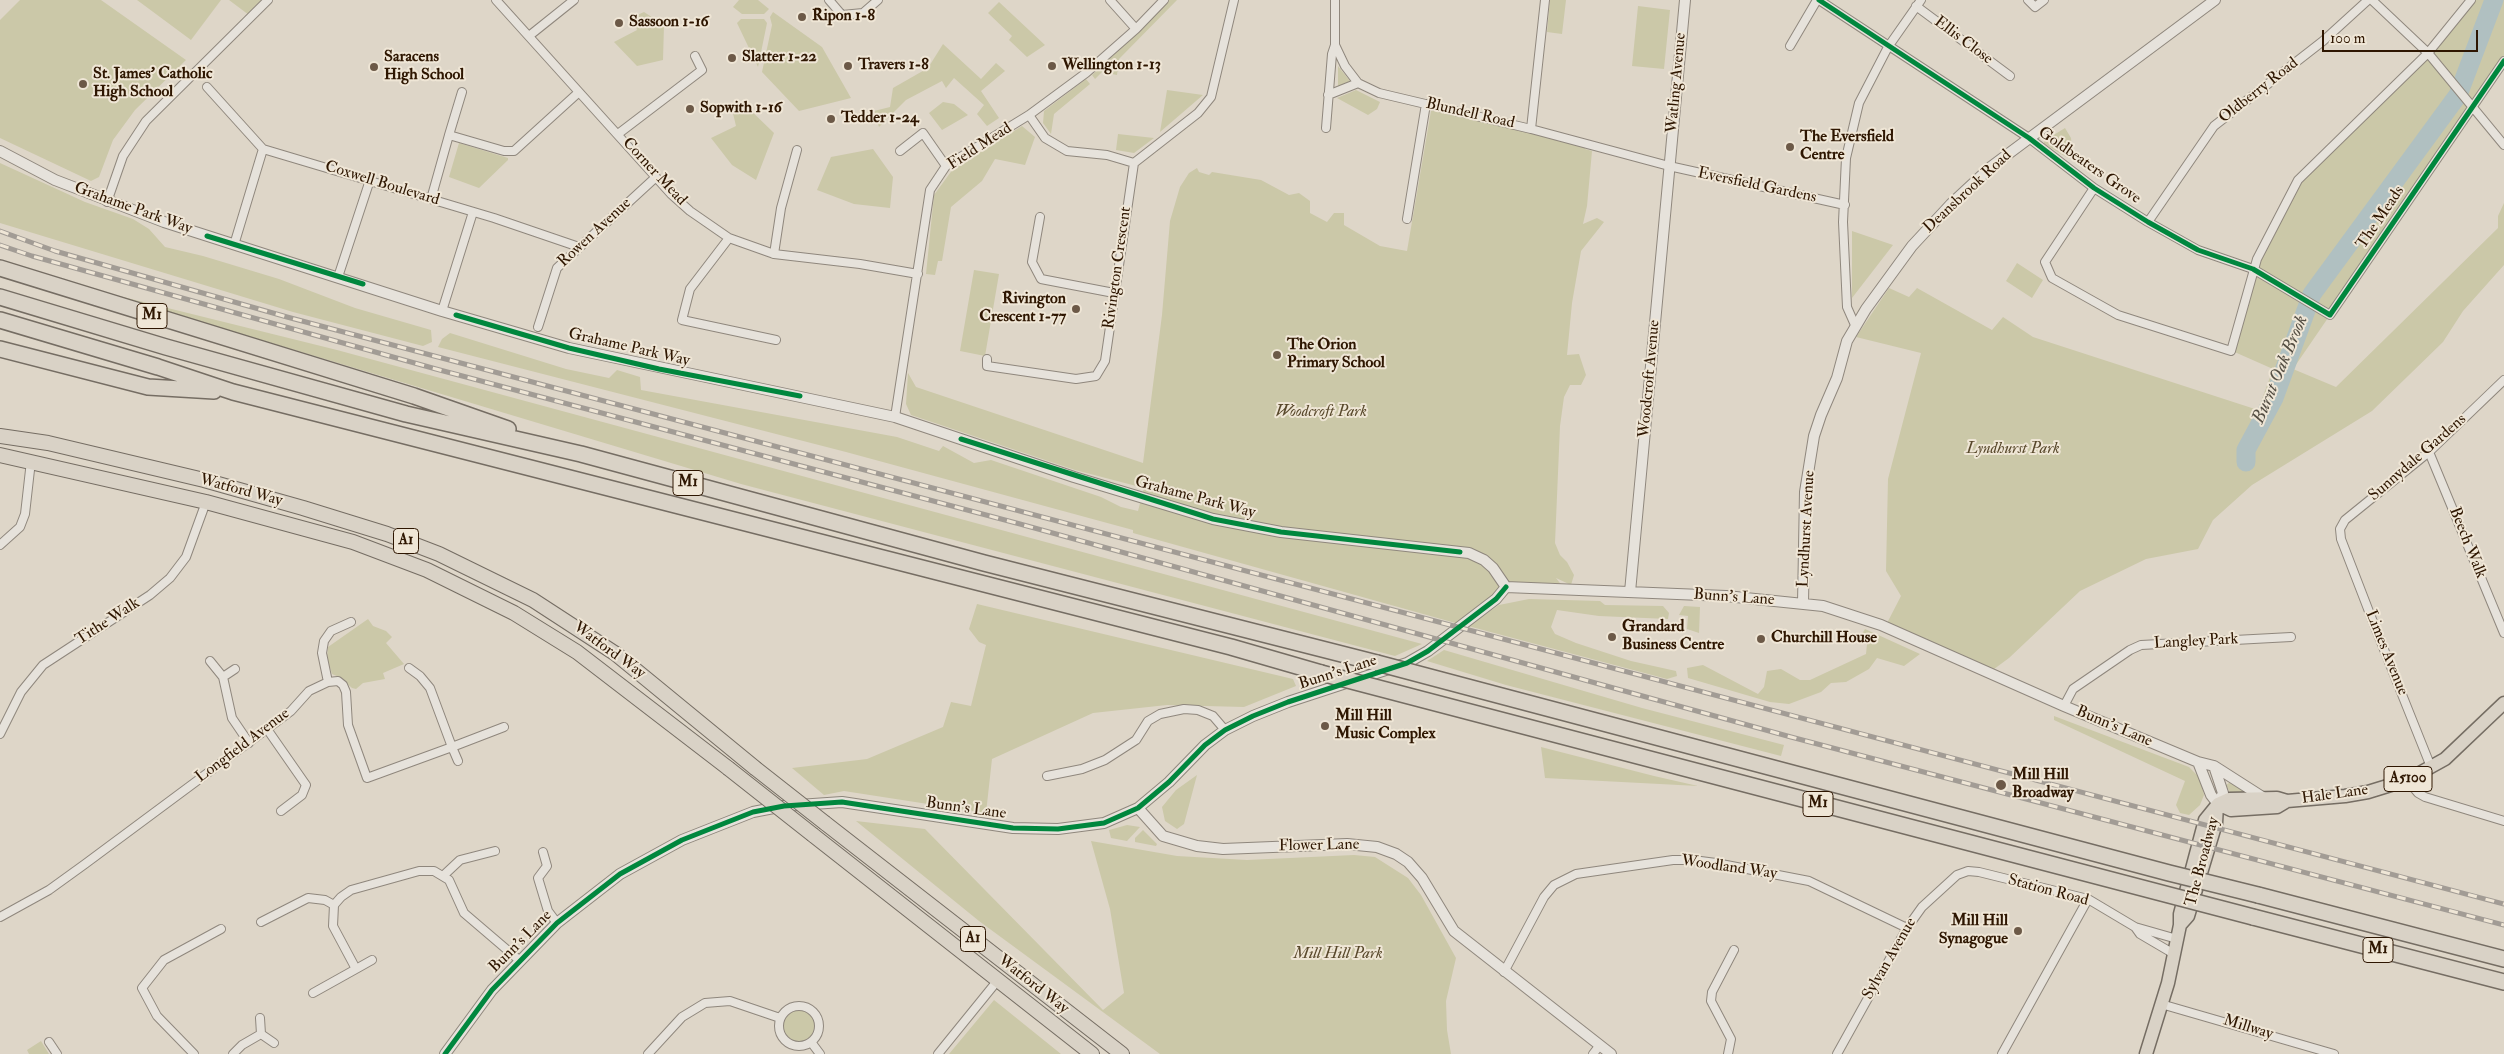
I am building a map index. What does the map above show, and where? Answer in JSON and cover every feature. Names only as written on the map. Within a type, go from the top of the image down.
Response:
[{"type":"highway","name":"M1","points":[[0,268],[414,396],[581,454]]},
{"type":"highway","name":"M1","points":[[0,297],[176,350],[406,414],[581,454],[974,560],[1377,663],[2169,873],[2258,894],[2504,959]]},
{"type":"highway","name":"M1","points":[[0,320],[158,367],[233,392],[1232,647],[1321,673],[2504,982]]},
{"type":"highway","name":"M1","points":[[0,349],[148,387],[233,392]]},
{"type":"highway","name":"Watford Way","points":[[0,436],[48,443],[213,483],[359,525],[439,554],[533,600],[616,654],[825,823],[1122,1054]]},
{"type":"highway","name":"Watford Way","points":[[0,455],[206,502],[353,542],[427,570],[514,612],[578,652],[1092,1054]]},
{"type":"main road","name":"Hale Lane","points":[[2218,804],[2231,810],[2277,807],[2287,802],[2368,792],[2407,780],[2445,760],[2504,703]]},
{"type":"main road","name":"Hale Lane","points":[[2218,804],[2230,799],[2264,798],[2277,798],[2287,802]]},
{"type":"main road","name":"The Broadway","points":[[2146,1054],[2174,954],[2180,925],[2180,914],[2205,820],[2218,804]]},
{"type":"street","points":[[107,202],[122,156],[146,122],[268,0]]},
{"type":"street","name":"Corner Mead","points":[[496,0],[690,211],[729,238],[774,254],[860,264],[918,274]]},
{"type":"street","points":[[529,36],[574,0]]},
{"type":"street","points":[[829,0],[842,15],[863,13],[878,0]]},
{"type":"street","points":[[1110,0],[1136,29]]},
{"type":"street","name":"Field Mead","points":[[896,417],[930,190],[946,166],[1029,115],[1086,73],[1136,29],[1164,0]]},
{"type":"street","points":[[1029,115],[1045,138],[1067,150],[1107,155],[1134,163],[1198,113],[1211,97],[1234,0]]},
{"type":"street","name":"Blundell Road","points":[[1335,0],[1335,45],[1345,66],[1358,83],[1378,93],[1531,129],[1669,166]]},
{"type":"street","points":[[1531,129],[1545,0]]},
{"type":"street","name":"Watling Avenue","points":[[1669,166],[1684,0]]},
{"type":"street","points":[[1790,46],[1818,0]]},
{"type":"street","name":"Goldbeaters Grove","points":[[1818,0],[2029,138],[2094,188],[2148,222],[2198,250],[2253,270]]},
{"type":"street","points":[[2028,0],[2035,7],[2044,0]]},
{"type":"street","name":"Deansbrook Road","points":[[1847,341],[1856,324],[1888,278],[1925,232],[1992,166],[2215,0]]},
{"type":"street","name":"Oldberry Road","points":[[2148,222],[2214,126],[2324,41],[2368,0]]},
{"type":"street","points":[[2372,0],[2428,53],[2504,145]]},
{"type":"street","points":[[2094,188],[2045,262],[2052,278],[2118,315],[2231,351],[2253,270],[2298,180],[2428,53],[2471,0]]},
{"type":"street","points":[[1856,324],[1847,307],[1843,222],[1846,158],[1860,103],[1888,47],[1919,3]]},
{"type":"street","name":"Ellis Close","points":[[1919,3],[2010,76]]},
{"type":"street","points":[[1326,128],[1328,95],[1335,45]]},
{"type":"street","points":[[618,134],[702,70],[695,56]]},
{"type":"street","name":"The Meads","points":[[2253,270],[2330,315],[2504,61]]},
{"type":"street","points":[[1328,95],[1358,83]]},
{"type":"street","points":[[207,88],[264,149],[234,246]]},
{"type":"street","points":[[431,199],[462,92]]},
{"type":"street","points":[[449,135],[504,151],[514,150],[579,92]]},
{"type":"street","points":[[1407,219],[1426,104]]},
{"type":"street","points":[[900,151],[923,133],[946,166]]},
{"type":"street","name":"Coxwell Boulevard","points":[[264,149],[431,199],[579,248]]},
{"type":"street","points":[[774,254],[781,208],[798,150]]},
{"type":"street","name":"Grahame Park Way","points":[[0,151],[55,180],[107,202],[234,246],[442,311],[569,348],[896,417],[1074,477],[1212,519],[1281,532],[1469,553],[1484,560],[1493,568],[1506,588]]},
{"type":"street","name":"Rivington Crescent","points":[[987,359],[987,366],[1076,379],[1096,376],[1105,360],[1134,163]]},
{"type":"street","name":"Eversfield Gardens","points":[[1669,166],[1845,205]]},
{"type":"street","name":"Woodcroft Avenue","points":[[1630,592],[1669,166]]},
{"type":"street","name":"Rowen Avenue","points":[[538,327],[557,268],[656,176]]},
{"type":"street","points":[[338,277],[370,180]]},
{"type":"street","points":[[442,311],[472,212]]},
{"type":"street","points":[[1040,217],[1032,262],[1041,279],[1114,293]]},
{"type":"street","points":[[729,238],[690,289],[682,320],[776,340]]},
{"type":"street","name":"Lyndhurst Avenue","points":[[1803,603],[1805,492],[1811,455],[1819,422],[1838,378],[1847,341]]},
{"type":"street","name":"Sunnydale Gardens","points":[[2341,539],[2340,529],[2346,520],[2429,452],[2504,380]]},
{"type":"street","name":"Beech Walk","points":[[2429,452],[2504,633]]},
{"type":"street","points":[[0,545],[20,527],[25,514],[31,461]]},
{"type":"street","name":"Tithe Walk","points":[[0,734],[21,692],[43,665],[150,595],[170,578],[186,558],[206,502]]},
{"type":"street","name":"Limes Avenue","points":[[2341,539],[2432,767]]},
{"type":"street","name":"Bunn's Lane","points":[[445,1054],[492,990],[519,960],[557,923],[604,885],[637,863],[713,827],[753,812],[784,806],[842,802],[1013,828],[1058,829],[1104,823],[1138,808],[1169,782],[1205,745],[1225,730],[1288,702],[1408,663],[1428,651],[1496,600],[1506,588],[1630,592],[1803,603],[1855,615],[2064,706],[2198,762],[2214,766],[2264,798]]},
{"type":"street","points":[[350,622],[331,631],[324,641],[322,653],[328,682],[338,681],[344,685],[348,725],[367,778],[504,727]]},
{"type":"street","name":"Langley Park","points":[[2064,706],[2073,689],[2130,650],[2142,645],[2291,637]]},
{"type":"street","points":[[210,661],[224,677],[228,709],[249,742]]},
{"type":"street","points":[[409,668],[420,676],[430,688],[458,761]]},
{"type":"street","points":[[224,677],[235,669]]},
{"type":"street","name":"Longfield Avenue","points":[[0,917],[49,890],[291,711],[309,691],[328,682]]},
{"type":"street","points":[[1047,776],[1082,769],[1105,760],[1136,740],[1148,721],[1160,714],[1184,709],[1198,710],[1213,716],[1225,730]]},
{"type":"street","points":[[267,729],[306,785],[302,795],[281,811]]},
{"type":"street","points":[[2198,762],[2211,794],[2218,804]]},
{"type":"street","points":[[2214,766],[2223,793],[2218,804]]},
{"type":"street","points":[[2407,780],[2418,793],[2425,797],[2504,821]]},
{"type":"street","name":"Flower Lane","points":[[1138,808],[1163,836],[1197,846],[1223,849],[1346,844],[1377,847],[1396,854],[1408,862],[1422,878],[1454,931],[1596,1050],[1610,1054]]},
{"type":"street","points":[[444,875],[460,860],[495,851]]},
{"type":"street","points":[[543,852],[546,866],[538,878],[548,911],[557,923]]},
{"type":"street","name":"Woodland Way","points":[[1504,972],[1544,896],[1554,885],[1576,874],[1673,860],[1716,863],[1810,881],[1907,928]]},
{"type":"street","points":[[356,969],[333,926],[334,905],[351,890],[419,871],[434,871],[444,875],[454,887],[462,909],[469,918],[519,960]]},
{"type":"street","name":"Station Road","points":[[1956,875],[1968,871],[1979,872],[2088,900],[2135,927],[2177,939]]},
{"type":"street","name":"Sylvan Avenue","points":[[1837,1054],[1907,928],[1922,906],[1956,875]]},
{"type":"street","points":[[261,922],[308,898],[325,900],[334,905]]},
{"type":"street","points":[[2002,1054],[2088,900]]},
{"type":"street","name":"Station Road","points":[[2135,927],[2140,934],[2174,954]]},
{"type":"street","points":[[194,1054],[157,1016],[142,988],[164,960],[221,929]]},
{"type":"street","points":[[1728,1054],[1730,1039],[1711,1001],[1712,992],[1734,950]]},
{"type":"street","points":[[313,993],[372,960]]},
{"type":"street","points":[[938,1054],[998,980]]},
{"type":"street","points":[[648,1054],[682,1017],[705,1003],[730,1001],[780,1018]]},
{"type":"street","name":"Millway","points":[[2161,1004],[2321,1052],[2334,1054]]},
{"type":"street","points":[[802,1005],[809,1008],[818,1017],[820,1024],[816,1037],[811,1042],[800,1046],[784,1040],[779,1030],[780,1018],[789,1008],[802,1005]]},
{"type":"street","points":[[260,1018],[261,1034]]},
{"type":"street","points":[[261,1034],[274,1043]]},
{"type":"street","points":[[233,1054],[242,1045],[261,1034]]},
{"type":"street","points":[[49,1042],[57,1054]]},
{"type":"street","points":[[811,1042],[820,1054]]},
{"type":"green space","name":"St. James' Catholic High School","points":[[20,0],[101,0],[186,60],[135,110],[113,140],[99,177],[91,181],[0,138],[0,20]]},
{"type":"green space","points":[[137,0],[221,0],[191,40]]},
{"type":"green space","points":[[229,0],[264,0],[249,15]]},
{"type":"green space","points":[[739,0],[758,0],[769,9],[764,14],[742,14],[733,7]]},
{"type":"green space","points":[[1167,0],[1177,0],[1119,59],[1117,75],[1102,72],[1095,79],[1092,75],[1151,19]]},
{"type":"green space","points":[[1550,0],[1566,0],[1562,34],[1547,32]]},
{"type":"green space","name":"Lyndhurst Park","points":[[2471,0],[2504,0],[2504,61],[2293,369],[2336,387],[2498,228],[2498,216],[2504,203],[2504,265],[2463,311],[2443,342],[2372,411],[2252,485],[2213,520],[2198,549],[2146,559],[2080,591],[2009,658],[1990,672],[1923,643],[1928,636],[1922,643],[1885,627],[1901,596],[1886,571],[1888,479],[1921,353],[1856,337],[1889,288],[1909,297],[1917,288],[1992,330],[2003,317],[2033,337],[2258,410],[2273,369],[2230,350],[2253,269],[2298,180],[2428,53]]},
{"type":"green space","points":[[999,2],[1045,45],[1027,57],[1009,40],[1012,36],[988,13]]},
{"type":"green space","points":[[1638,6],[1670,10],[1664,69],[1632,66]]},
{"type":"green space","points":[[644,12],[664,25],[663,60],[637,66],[614,42],[637,30],[633,17]]},
{"type":"green space","points":[[773,12],[822,47],[851,98],[799,111],[762,72],[772,25],[770,17]]},
{"type":"green space","points":[[741,19],[764,19],[767,23],[758,67],[737,23]]},
{"type":"green space","points":[[943,44],[981,79],[996,63],[1005,71],[981,91],[999,118],[987,126],[977,114],[984,105],[954,78],[946,88],[942,81],[906,100],[879,127],[874,111],[890,107],[893,88],[928,68]]},
{"type":"green space","points":[[1338,66],[1350,81],[1338,87]]},
{"type":"green space","points":[[1086,79],[1090,84],[1054,114],[1051,134],[1043,123],[1044,111]]},
{"type":"green space","points":[[1167,90],[1203,95],[1160,132]]},
{"type":"green space","points":[[1356,90],[1380,102],[1377,109],[1368,115],[1337,98]]},
{"type":"green space","points":[[741,101],[774,133],[756,180],[732,165],[711,138],[736,126],[732,109]]},
{"type":"green space","points":[[943,102],[954,104],[968,115],[942,130],[929,113]]},
{"type":"green space","name":"Woodcroft Park","points":[[1432,105],[1585,144],[1585,149],[1592,151],[1587,206],[1583,224],[1597,218],[1604,222],[1581,251],[1572,303],[1567,355],[1579,354],[1586,375],[1581,385],[1570,385],[1564,397],[1560,426],[1555,543],[1560,555],[1567,562],[1574,575],[1571,585],[1556,578],[1566,591],[1506,588],[1459,624],[1133,533],[1133,530],[846,452],[438,347],[442,339],[450,333],[566,369],[609,378],[617,370],[640,377],[641,390],[897,437],[939,451],[943,446],[974,463],[991,460],[1101,497],[1121,507],[1138,511],[1144,488],[1075,470],[911,415],[906,404],[908,373],[916,387],[1143,463],[1162,315],[1170,221],[1180,187],[1189,173],[1197,168],[1199,172],[1209,175],[1212,172],[1261,180],[1289,195],[1299,193],[1310,201],[1310,213],[1327,222],[1334,213],[1344,213],[1344,225],[1380,246],[1407,251]]},
{"type":"green space","points":[[1022,126],[1035,137],[1025,165],[995,159],[982,181],[951,207],[942,261],[938,261],[935,275],[926,274],[934,195],[953,169]]},
{"type":"green space","points":[[2065,128],[2071,138],[2072,152],[2068,158],[2044,144],[2044,141]]},
{"type":"green space","points":[[1118,134],[1154,138],[1134,153],[1116,150]]},
{"type":"green space","points":[[459,143],[508,158],[508,160],[479,188],[449,177]]},
{"type":"green space","points":[[873,149],[893,177],[890,208],[854,204],[817,190],[831,157]]},
{"type":"green space","points":[[0,163],[85,202],[133,219],[149,229],[165,247],[203,256],[279,279],[355,308],[431,330],[432,342],[423,346],[293,312],[0,223]]},
{"type":"green space","points":[[1852,231],[1893,245],[1852,298]]},
{"type":"green space","points":[[2017,263],[2043,280],[2032,298],[2006,281]]},
{"type":"green space","points":[[974,270],[999,274],[985,356],[960,351]]},
{"type":"green space","points":[[95,290],[337,350],[1422,644],[1395,656],[741,484]]},
{"type":"green space","points":[[1529,599],[1600,601],[1605,605],[1663,606],[1669,613],[1668,619],[1599,616],[1557,610],[1551,627],[1555,634],[1576,643],[1631,661],[1676,671],[1677,676],[1667,679],[1468,626],[1499,605]]},
{"type":"green space","points":[[977,604],[1293,679],[1296,686],[1244,707],[1167,705],[1093,713],[992,759],[986,813],[844,791],[824,795],[792,768],[867,759],[943,727],[951,702],[971,706],[986,645],[979,642],[969,629]]},
{"type":"green space","points":[[1684,606],[1700,607],[1699,633],[1687,629],[1688,616],[1679,615]]},
{"type":"green space","points":[[368,619],[373,626],[386,631],[392,637],[386,643],[404,664],[383,673],[385,679],[363,683],[356,689],[332,674],[327,658],[328,647]]},
{"type":"green space","points":[[1865,629],[1920,654],[1904,666],[1877,658],[1869,669],[1846,682],[1831,683],[1821,692],[1789,704],[1770,702],[1688,678],[1687,668],[1703,665],[1758,694],[1764,687],[1767,671],[1781,669],[1800,680],[1810,680],[1866,654],[1867,644],[1860,637]]},
{"type":"green space","points":[[1444,650],[1642,708],[1784,745],[1781,756],[1506,685],[1427,661]]},
{"type":"green space","points":[[2054,716],[2189,767],[2198,776],[2202,786],[2204,795],[2200,805],[2189,815],[2180,813],[2176,805],[2185,781],[2054,720]]},
{"type":"green space","points":[[1541,747],[1654,776],[1698,786],[1545,778]]},
{"type":"green space","points":[[1197,775],[1184,824],[1177,829],[1165,821],[1162,807],[1176,790]]},
{"type":"green space","points":[[2232,781],[2252,793],[2231,794],[2226,785]]},
{"type":"green space","name":"Mill Hill Park","points":[[856,821],[925,829],[1103,1010],[1124,993],[1110,909],[1091,841],[1177,856],[1247,860],[1354,855],[1375,857],[1408,878],[1421,895],[1456,958],[1446,1001],[1447,1030],[1451,1054],[1160,1054],[979,921]]},
{"type":"green space","points":[[1127,825],[1140,827],[1127,841],[1111,838],[1109,830]]},
{"type":"green space","points":[[1143,830],[1157,844],[1156,846],[1135,842],[1135,838]]},
{"type":"green space","points":[[994,1000],[1061,1054],[949,1054]]},
{"type":"green space","points":[[799,1009],[811,1014],[816,1026],[811,1038],[799,1043],[787,1038],[782,1026],[787,1014]]},
{"type":"green space","points":[[41,1041],[49,1054],[29,1054],[27,1050]]},
{"type":"waterway","name":"Burnt Oak Brook","points":[[2246,462],[2246,450],[2274,398],[2312,294],[2458,95],[2494,0]]},
{"type":"railway","points":[[0,231],[55,251],[287,317],[2504,904]]},
{"type":"railway","points":[[0,245],[32,256],[436,369],[1020,524],[1791,737],[2504,925]]},
{"type":"cycle path","points":[[1819,0],[2029,138],[2094,188],[2148,222],[2198,250],[2253,269],[2330,315],[2504,61]]},
{"type":"cycle path","points":[[207,236],[363,284]]},
{"type":"cycle path","points":[[456,315],[569,348],[659,369],[800,396]]},
{"type":"cycle path","points":[[961,439],[1213,519],[1281,532],[1460,552]]},
{"type":"cycle path","points":[[445,1054],[492,990],[557,923],[620,874],[682,840],[753,812],[784,806],[842,802],[1013,828],[1058,829],[1104,823],[1138,808],[1169,782],[1205,745],[1225,730],[1288,702],[1407,663],[1428,651],[1496,599],[1506,587]]},
{"type":"place","name":"Ripon 1-8","points":[[802,17]]},
{"type":"place","name":"Sassoon 1-16","points":[[619,23]]},
{"type":"place","name":"Slatter 1-22","points":[[732,58]]},
{"type":"place","name":"Travers 1-8","points":[[848,66]]},
{"type":"place","name":"Wellington 1-13","points":[[1052,66]]},
{"type":"place","name":"Saracens High School","points":[[374,67]]},
{"type":"place","name":"St. James' Catholic High School","points":[[83,84]]},
{"type":"place","name":"Sopwith 1-16","points":[[690,109]]},
{"type":"place","name":"Tedder 1-24","points":[[831,119]]},
{"type":"place","name":"The Eversfield Centre","points":[[1790,147]]},
{"type":"place","name":"Rivington Crescent 1-77","points":[[1076,309]]},
{"type":"place","name":"The Orion Primary School","points":[[1277,355]]},
{"type":"place","name":"Grandard Business Centre","points":[[1612,637]]},
{"type":"place","name":"Churchill House","points":[[1761,639]]},
{"type":"place","name":"Mill Hill Music Complex","points":[[1325,726]]},
{"type":"place","name":"Mill Hill Broadway","points":[[2001,785]]},
{"type":"place","name":"Mill Hill Synagogue","points":[[2018,931]]}]
